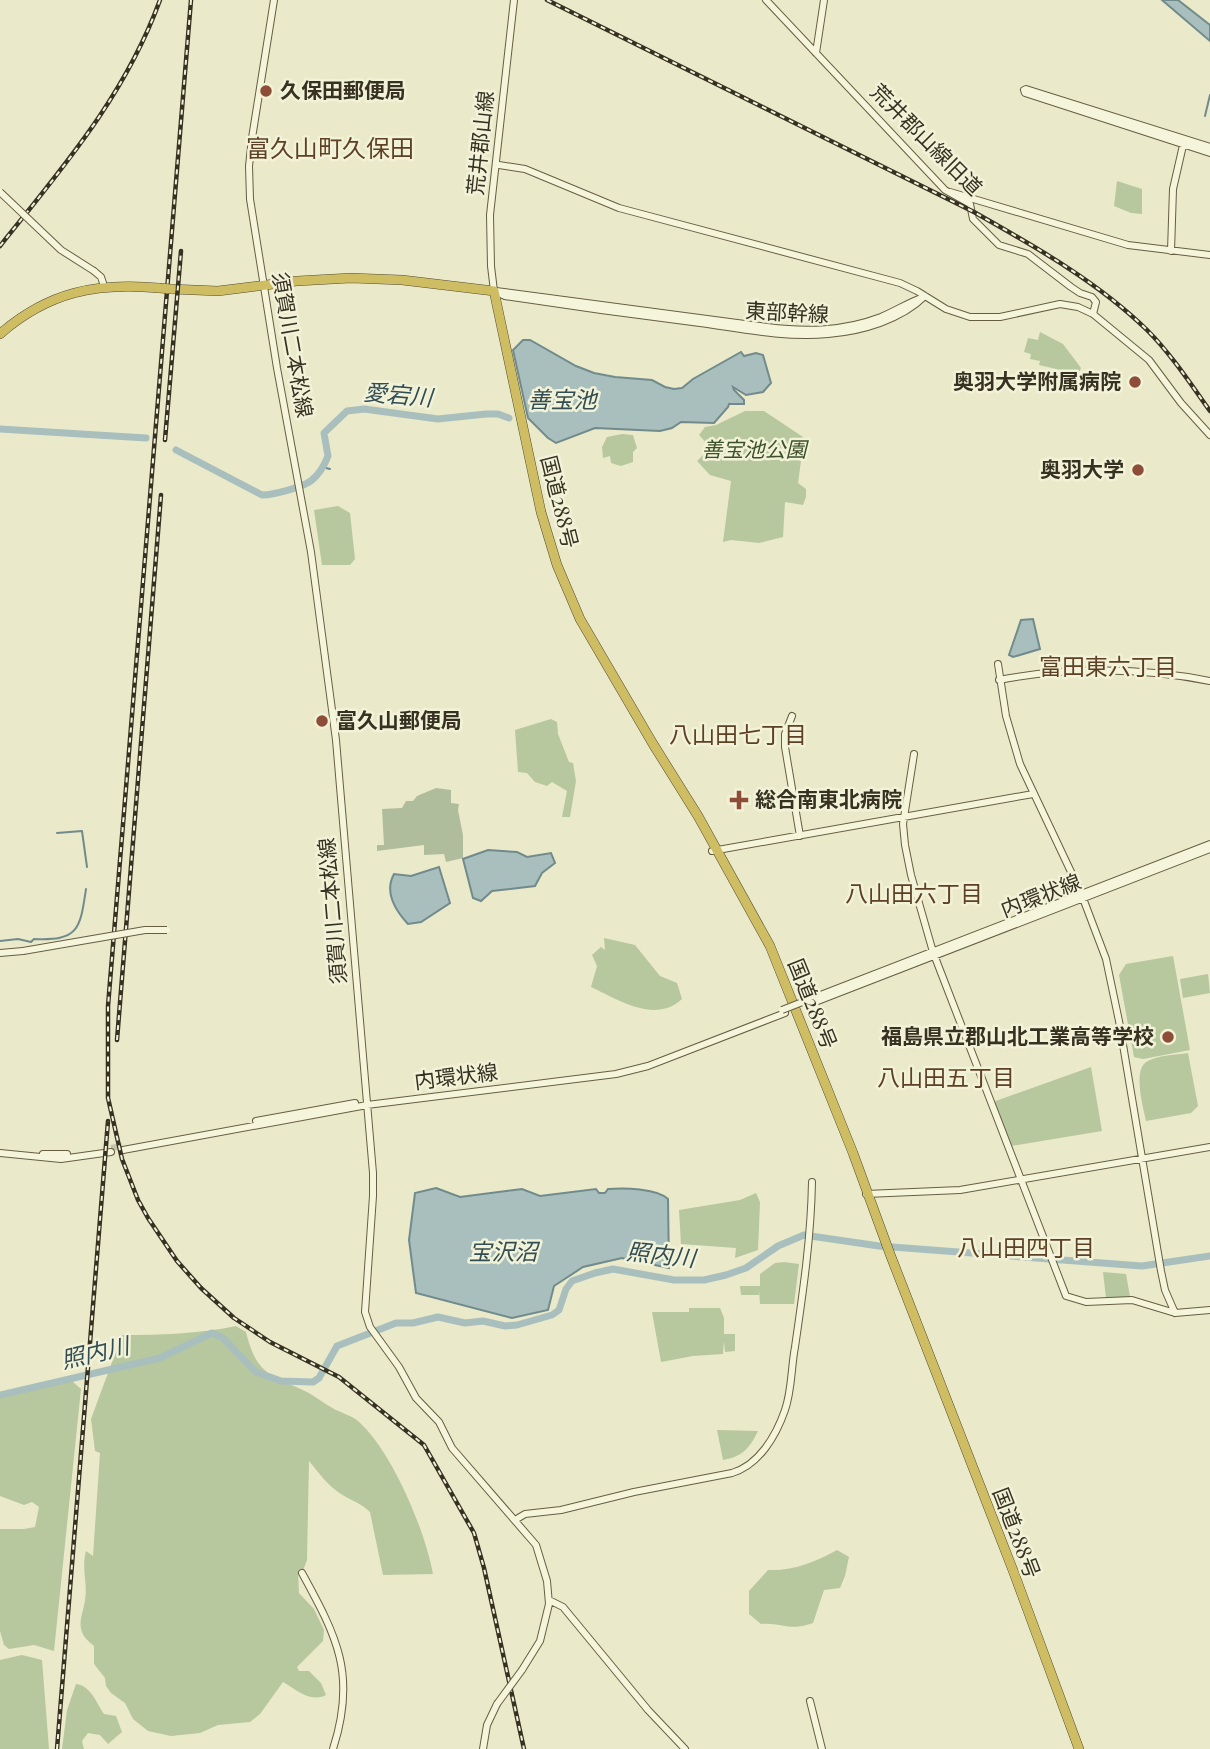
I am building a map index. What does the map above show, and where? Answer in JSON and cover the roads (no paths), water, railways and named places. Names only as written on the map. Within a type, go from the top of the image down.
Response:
[{"type":"highway","points":[[0,334],[46,304],[74,293],[104,286],[218,291],[317,279],[377,278],[493,291]]},
{"type":"highway","name":"国道288号","points":[[493,291],[540,520],[564,593],[715,851],[781,980],[1006,1552],[1078,1749]]},
{"type":"street","name":"須賀川二本松線","points":[[274,0],[249,174],[253,220],[316,582],[336,740],[373,1192],[365,1309],[370,1327],[400,1367],[416,1398],[439,1422],[452,1448],[536,1545],[543,1563],[549,1600],[540,1641],[497,1704],[487,1725],[483,1749]]},
{"type":"street","name":"荒井郡山線","points":[[493,291],[486,248],[487,216],[513,0]]},
{"type":"street","name":"荒井郡山線旧道","points":[[766,0],[948,193],[971,204],[973,219],[999,245],[1030,255],[1080,293],[1092,297],[1096,302],[1093,314]]},
{"type":"street","points":[[816,53],[824,0]]},
{"type":"street","points":[[1210,147],[1184,142],[1025,93],[1024,90],[1038,92],[1184,142],[1210,153]]},
{"type":"street","points":[[1171,251],[1173,189],[1184,142]]},
{"type":"street","points":[[499,165],[525,169],[619,208],[900,283],[946,309],[970,317],[1000,317],[1060,304],[1078,307],[1093,314],[1149,360],[1181,403],[1210,435]]},
{"type":"street","points":[[0,192],[61,250],[101,277],[104,286]]},
{"type":"street","points":[[948,193],[955,192],[1128,245],[1210,255]]},
{"type":"street","name":"東部幹線","points":[[493,291],[505,296],[590,309],[807,335],[841,333],[873,325],[912,308],[925,296]]},
{"type":"street","points":[[998,664],[1011,737],[1033,794],[1082,896],[1111,978],[1161,1270],[1168,1299],[1175,1313]]},
{"type":"street","points":[[999,680],[1040,673],[1083,671],[1169,675],[1210,681]]},
{"type":"street","points":[[792,716],[785,734],[785,753],[800,836]]},
{"type":"street","points":[[914,754],[904,817],[908,863],[934,954],[1066,1296],[1086,1302],[1132,1300],[1175,1313],[1210,1310]]},
{"type":"street","points":[[715,851],[1033,794]]},
{"type":"street","name":"内環状線","points":[[123,1148],[367,1103],[617,1071],[806,1003],[1210,846]]},
{"type":"street","points":[[0,953],[145,930],[167,930]]},
{"type":"street","points":[[867,1194],[946,1191],[1210,1147]]},
{"type":"street","points":[[0,1150],[62,1154],[111,1150]]},
{"type":"street","points":[[515,1520],[524,1514],[561,1510],[634,1492],[732,1473],[756,1461],[786,1407],[810,1236],[812,1182]]},
{"type":"street","points":[[302,1573],[329,1622],[342,1668],[343,1704],[333,1749]]},
{"type":"street","points":[[549,1600],[563,1607],[648,1710],[685,1749]]},
{"type":"street","points":[[810,1702],[822,1749]]},
{"type":"water","points":[[1162,0],[1178,0],[1210,25],[1210,41]]},
{"type":"water","name":"善宝池","points":[[523,340],[530,340],[594,373],[652,380],[674,389],[682,388],[741,352],[744,356],[756,353],[763,355],[771,383],[763,392],[746,395],[733,387],[744,400],[744,404],[729,404],[714,423],[681,422],[660,431],[595,428],[556,443],[528,418],[513,350]]},
{"type":"water","points":[[1033,619],[1040,649],[1013,657],[1009,655],[1021,620]]},
{"type":"water","points":[[488,850],[517,852],[527,857],[551,853],[555,863],[542,873],[535,886],[492,891],[481,901],[473,898],[463,859]]},
{"type":"water","points":[[439,867],[450,903],[421,922],[408,924],[392,900],[390,887],[394,874],[411,876]]},
{"type":"water","name":"宝沢沼","points":[[436,1188],[460,1197],[522,1189],[540,1196],[596,1189],[599,1193],[605,1193],[608,1189],[622,1189],[663,1195],[668,1199],[669,1268],[622,1258],[583,1267],[554,1286],[548,1310],[512,1318],[416,1293],[409,1240],[415,1193]]},
{"type":"waterway","points":[[1205,116],[1210,95]]},
{"type":"waterway","name":"愛宕川","points":[[176,450],[262,495],[267,495],[296,488],[315,478],[328,456],[324,433],[347,411],[364,409],[438,419],[486,414],[509,418]]},
{"type":"waterway","name":"愛宕川","points":[[0,429],[146,438]]},
{"type":"waterway","name":"愛宕川","points":[[322,467],[330,469]]},
{"type":"waterway","points":[[57,833],[82,831],[87,867]]},
{"type":"waterway","points":[[0,941],[18,939],[31,942],[34,939],[69,935],[79,923],[86,889]]},
{"type":"waterway","name":"照内川","points":[[0,1395],[160,1358],[212,1333],[223,1338],[256,1372],[281,1381],[313,1382],[319,1378],[337,1346],[396,1323],[413,1323],[438,1317],[465,1323],[483,1321],[505,1326],[517,1325],[552,1315],[559,1310],[566,1289],[572,1281],[595,1273],[613,1269],[674,1280],[704,1280],[746,1268],[778,1246],[804,1235],[879,1246],[1142,1266],[1210,1256]]},
{"type":"tunnel","points":[[111,1148],[122,1146]]},
{"type":"railway","points":[[0,246],[69,159],[111,99],[146,35],[160,0]]},
{"type":"railway","points":[[191,0],[108,1006],[108,1098],[122,1159],[138,1200],[177,1261],[201,1288],[234,1318],[270,1342],[339,1377],[424,1445],[474,1533],[524,1749]]},
{"type":"railway","points":[[547,0],[972,211],[1041,251],[1128,312],[1156,339],[1210,411]]},
{"type":"railway","points":[[165,440],[181,251]]},
{"type":"railway","points":[[117,1040],[161,495]]},
{"type":"railway","points":[[57,1749],[108,1121]]},
{"type":"place","name":"久保田郵便局","points":[[266,91]]},
{"type":"place","name":"奥羽大学附属病院","points":[[1135,382]]},
{"type":"place","name":"奥羽大学","points":[[1138,470]]},
{"type":"place","name":"富久山郵便局","points":[[322,721]]},
{"type":"place","name":"総合南東北病院","points":[[739,800]]},
{"type":"place","name":"福島県立郡山北工業高等学校","points":[[1168,1037]]},
{"type":"district","name":"富久山町久保田","points":[[330,149]]},
{"type":"district","name":"富田東六丁目","points":[[1108,667]]},
{"type":"district","name":"八山田七丁目","points":[[738,735]]},
{"type":"district","name":"八山田六丁目","points":[[914,894]]},
{"type":"district","name":"八山田五丁目","points":[[946,1078]]},
{"type":"district","name":"八山田四丁目","points":[[1026,1248]]},
{"type":"park label","name":"善宝池公園","points":[[754,450]]}]
